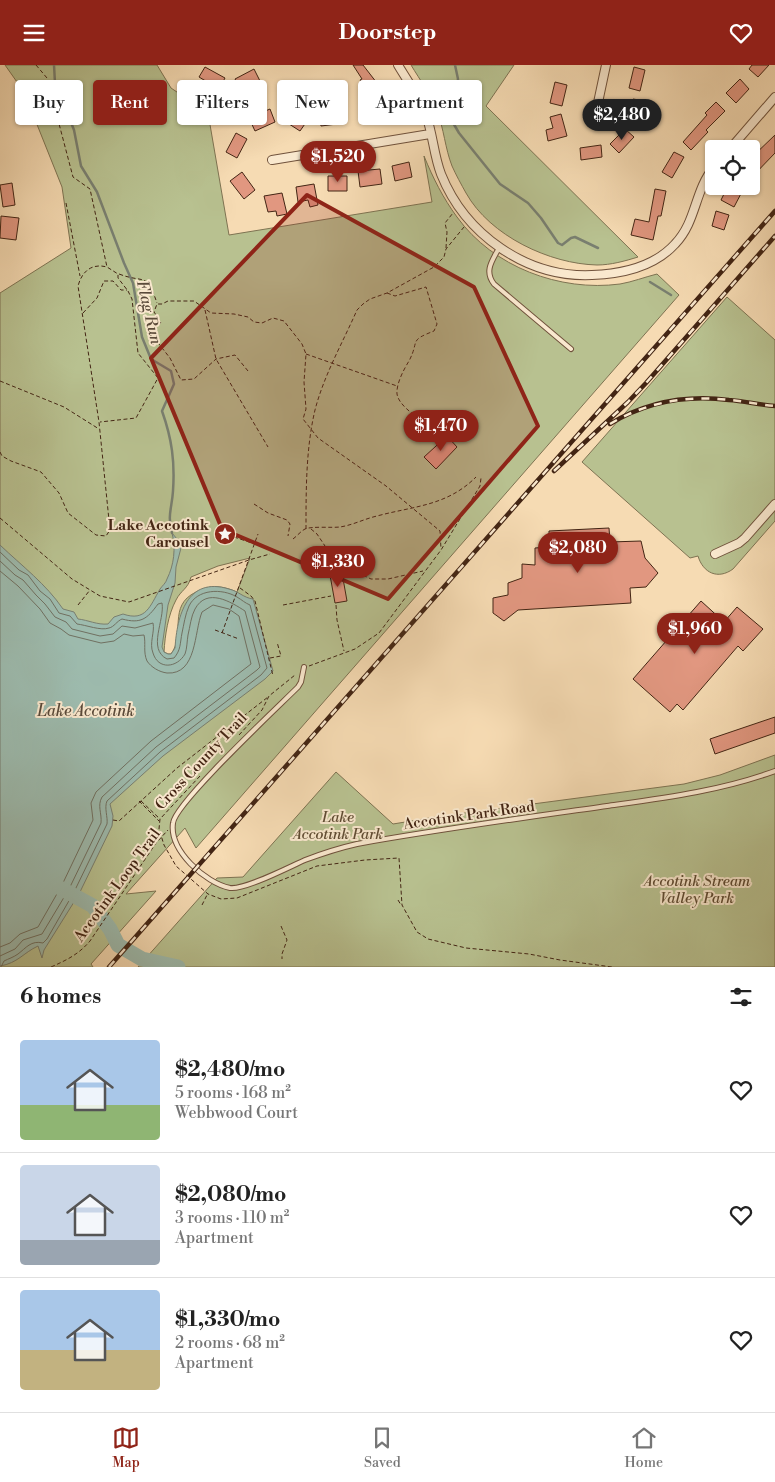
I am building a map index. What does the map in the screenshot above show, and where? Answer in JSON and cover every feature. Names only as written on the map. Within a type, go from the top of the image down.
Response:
[{"type":"street","points":[[398,65],[428,119],[440,173],[458,207],[470,222],[499,249],[534,265],[574,275],[618,272],[644,265],[664,254],[683,235],[693,217],[701,188],[705,182]]},
{"type":"street","points":[[596,112],[606,65]]},
{"type":"street","points":[[738,140],[775,97]]},
{"type":"street","points":[[272,160],[430,134]]},
{"type":"street","points":[[715,554],[739,543],[775,504]]},
{"type":"lane","points":[[499,249],[490,265],[490,278],[494,284],[571,349]]},
{"type":"lane","points":[[173,829],[173,822],[180,808],[205,780],[298,687],[304,667]]},
{"type":"lane","name":"Accotink Park Road","points":[[173,829],[180,849],[190,864],[218,884],[236,888],[307,859],[353,845],[402,836],[690,794],[739,783],[775,771]]},
{"type":"path","points":[[36,65],[47,78],[73,177],[90,189],[108,267]]},
{"type":"path","points":[[0,452],[2,456],[11,461],[41,472],[59,493],[68,513],[96,535],[106,536],[110,530],[99,422],[78,286],[80,276],[66,203]]},
{"type":"path","points":[[306,529],[307,480],[317,404],[357,310],[370,299],[387,293],[434,267],[444,257],[447,232],[445,223],[458,207]]},
{"type":"path","points":[[446,249],[470,222]]},
{"type":"path","points":[[80,276],[90,268],[99,265],[108,267],[128,278],[142,278],[149,283],[157,304],[154,312],[161,322],[151,335],[170,358],[181,379],[194,379],[216,359],[235,355],[248,371]]},
{"type":"path","points":[[99,422],[136,419],[158,378],[138,353],[132,299],[128,290],[118,278],[118,274]]},
{"type":"path","points":[[82,314],[97,298],[104,281],[113,281],[121,290],[128,290]]},
{"type":"path","points":[[387,293],[395,296],[426,287],[437,324],[434,331],[418,337],[415,341],[413,353],[398,386],[397,393],[401,402],[408,410],[429,425],[462,441]]},
{"type":"path","points":[[157,304],[168,301],[194,301],[211,313],[234,314],[262,323],[273,319],[284,321],[302,344],[306,354],[304,382],[306,409],[303,419],[318,438],[386,486],[440,531],[441,549]]},
{"type":"path","points":[[204,309],[216,359],[268,447]]},
{"type":"path","points":[[306,354],[398,386]]},
{"type":"path","points":[[0,381],[64,407],[99,430]]},
{"type":"path","points":[[294,539],[306,529],[340,527],[358,523],[375,516],[412,509],[451,496],[466,487],[476,477]]},
{"type":"path","points":[[304,667],[355,649],[379,633],[441,549],[480,486],[481,478]]},
{"type":"path","points":[[254,504],[268,513],[287,520],[290,524],[288,536]]},
{"type":"path","points":[[0,518],[62,571],[108,599],[128,602],[270,554]]},
{"type":"path","points":[[310,529],[317,535],[332,558],[371,579],[388,579],[424,571]]},
{"type":"path","points":[[222,633],[258,534]]},
{"type":"path","points":[[234,537],[264,547]]},
{"type":"path","points":[[239,587],[255,601],[273,676]]},
{"type":"path","points":[[78,605],[91,589]]},
{"type":"path","points":[[283,605],[331,596]]},
{"type":"path","points":[[336,605],[337,620],[344,652]]},
{"type":"path","points":[[215,630],[239,639]]},
{"type":"path","points":[[269,659],[281,656],[278,642]]},
{"type":"path","name":"Cross County Trail","points":[[237,737],[262,710],[269,696],[297,673]]},
{"type":"path","points":[[113,820],[118,821],[177,768],[269,696]]},
{"type":"path","name":"Cross County Trail","points":[[203,772],[160,821],[161,836],[169,856],[176,866],[208,894],[221,899],[237,899],[317,866],[399,858],[402,905],[417,932],[428,939],[466,947],[529,954],[612,967]]},
{"type":"path","points":[[140,800],[160,821]]},
{"type":"path","name":"Accotink Loop Trail","points":[[51,967],[70,959],[90,941],[161,836],[166,831],[173,829]]},
{"type":"path","points":[[202,905],[208,894]]},
{"type":"path","points":[[398,900],[402,905]]},
{"type":"path","points":[[281,926],[286,940],[282,959]]},
{"type":"highlighted area","points":[[307,195],[474,287],[538,426],[388,599],[222,529],[151,358]]},
{"type":"green space","points":[[5,65],[157,65],[166,80],[93,80],[93,125],[167,125],[167,81],[171,88],[177,92],[177,125],[210,125],[229,235],[432,202],[424,156],[447,203],[457,217],[472,235],[489,250],[509,262],[530,272],[574,284],[620,284],[657,274],[679,295],[196,848],[185,828],[126,894],[156,891],[91,964],[93,967],[0,967],[0,293],[71,248],[62,187],[37,125],[83,125],[83,80],[16,80]],"holes":[[[250,558],[237,592],[227,588],[212,587],[202,589],[187,598],[179,612],[175,646],[171,654],[164,652],[171,612],[176,600],[191,577],[218,566]]]},
{"type":"green space","points":[[411,65],[514,65],[486,106],[638,257],[613,264],[597,265],[560,259],[523,245],[490,222],[466,193],[455,173],[441,125],[482,125],[482,80],[421,80]]},
{"type":"green space","points":[[727,297],[775,340],[775,521],[733,569],[717,574],[703,567],[698,556],[690,558],[582,462]]},
{"type":"green space","name":"Accotink Stream Valley Park","points":[[775,755],[775,967],[138,967],[217,878],[243,877],[336,772],[393,824],[684,784],[720,775]]},
{"type":"water","name":"Lake Accotink","points":[[172,533],[181,548],[176,567],[175,583],[168,605],[162,647],[164,652],[171,654],[175,648],[178,623],[187,602],[203,588],[215,586],[232,590],[253,599],[273,671],[163,756],[110,804],[113,816],[112,826],[79,894],[44,950],[42,958],[38,946],[16,960],[0,966],[0,545],[41,583],[63,609],[74,612],[78,619],[108,624],[114,617],[123,614],[137,616],[142,614],[150,606],[166,582],[171,568],[174,556]]},
{"type":"building","points":[[353,65],[363,65],[375,80],[360,80],[362,79]]},
{"type":"building","points":[[752,65],[769,65],[758,77],[749,69]]},
{"type":"building","points":[[205,67],[225,78],[224,80],[204,80],[199,77]]},
{"type":"building","points":[[634,67],[645,70],[640,91],[629,88]]},
{"type":"building","points":[[254,69],[260,80],[236,80]]},
{"type":"building","points":[[740,79],[749,89],[736,103],[726,93]]},
{"type":"building","points":[[555,82],[567,85],[562,106],[550,103]]},
{"type":"building","points":[[633,99],[645,101],[640,121],[628,118]]},
{"type":"building","points":[[716,102],[725,111],[706,130],[708,132],[691,150],[683,142]]},
{"type":"building","points":[[270,109],[275,122],[255,131],[252,125],[267,125],[267,110]]},
{"type":"building","points":[[561,114],[567,136],[548,141],[546,130],[553,128],[550,117]]},
{"type":"building","points":[[291,125],[304,125],[300,131]]},
{"type":"building","points":[[625,129],[634,137],[619,153],[610,144]]},
{"type":"building","points":[[236,133],[247,139],[237,158],[226,152]]},
{"type":"building","points":[[775,135],[775,153],[760,169],[760,149]]},
{"type":"building","points":[[601,145],[602,157],[581,160],[580,148]]},
{"type":"building","points":[[674,152],[684,157],[672,178],[662,172]]},
{"type":"building","points":[[409,162],[412,177],[395,181],[392,166]]},
{"type":"building","points":[[380,169],[382,184],[360,187],[358,171]]},
{"type":"building","points":[[242,172],[255,190],[244,199],[230,181]]},
{"type":"building","points":[[328,176],[347,176],[347,191],[328,191]]},
{"type":"building","points":[[12,183],[15,205],[3,207],[0,185]]},
{"type":"building","points":[[314,184],[318,205],[310,207],[308,200],[298,202],[296,187]]},
{"type":"building","points":[[655,189],[666,191],[661,216],[658,216],[653,240],[631,235],[635,219],[649,222]]},
{"type":"building","points":[[282,193],[287,214],[277,216],[276,211],[268,212],[264,196]]},
{"type":"building","points":[[724,195],[740,195],[734,207],[721,200]]},
{"type":"building","points":[[716,211],[729,215],[724,230],[712,226]]},
{"type":"building","points":[[1,216],[19,218],[16,240],[0,238]]},
{"type":"building","points":[[447,436],[457,447],[436,469],[424,457]]},
{"type":"building","points":[[609,528],[610,542],[641,541],[645,558],[658,573],[646,587],[630,588],[631,603],[518,610],[504,621],[493,613],[493,598],[508,595],[508,583],[522,578],[522,564],[535,565],[535,548],[549,547],[549,531]]},
{"type":"building","points":[[342,573],[347,601],[335,603],[330,575]]},
{"type":"building","points":[[701,601],[724,622],[737,607],[763,629],[743,651],[738,646],[683,710],[677,704],[670,712],[633,679]]},
{"type":"building","points":[[775,717],[775,733],[715,754],[710,739]]},
{"type":"waterway","name":"Flag Run","points":[[54,65],[55,83],[74,130],[81,166],[97,192],[133,283],[142,337],[151,359],[171,371],[174,384],[162,411],[168,431],[174,470],[170,516],[172,533]]},
{"type":"waterway","points":[[455,65],[458,79],[452,121],[459,133],[500,184],[528,203],[558,243],[562,245],[575,237],[598,248]]},
{"type":"waterway","points":[[650,282],[671,295]]},
{"type":"waterway","points":[[60,888],[93,906],[110,929],[118,945],[142,959],[178,967]]},
{"type":"railway","points":[[109,967],[775,211]]},
{"type":"railway","points":[[554,471],[646,383],[775,236]]},
{"type":"railway","points":[[610,424],[624,416],[653,405],[683,400],[714,399],[775,406]]},
{"type":"place","name":"Lake Accotink Carousel","points":[[225,534]]},
{"type":"park label","name":"Lake Accotink Park","points":[[338,826]]}]
